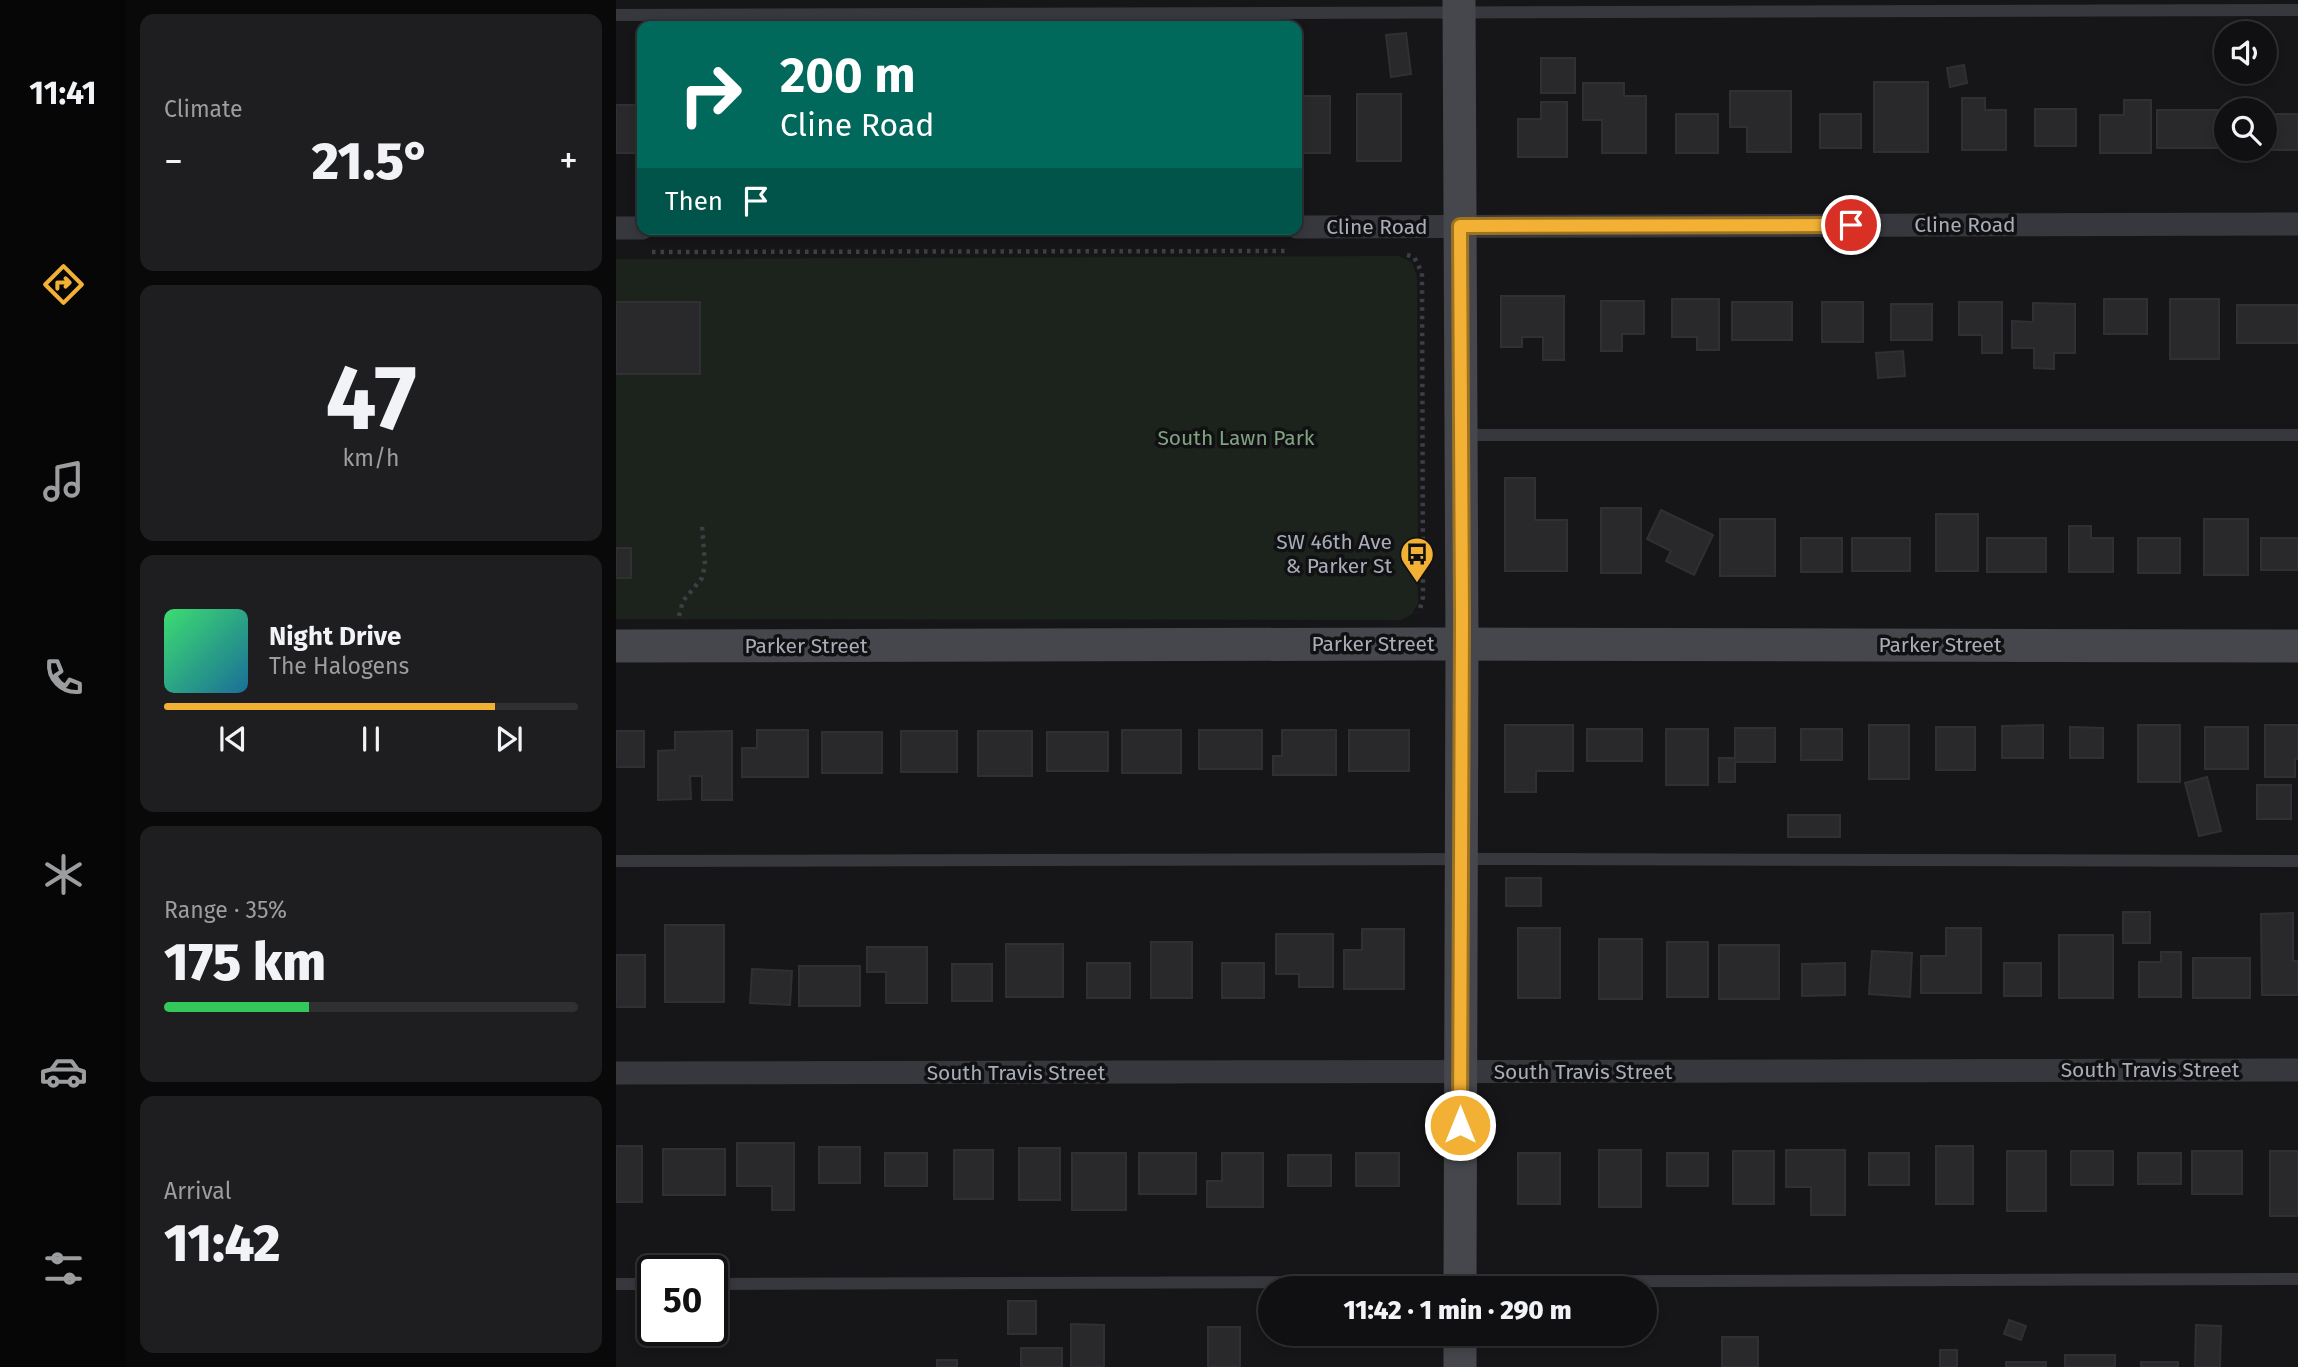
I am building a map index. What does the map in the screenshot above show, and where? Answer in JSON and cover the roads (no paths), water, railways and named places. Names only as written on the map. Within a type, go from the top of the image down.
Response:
[{"type":"main road","points":[[1459,6],[1462,644],[1460,1276]]},
{"type":"main road","name":"Parker Street","points":[[616,646],[2298,646]]},
{"type":"main road","points":[[1460,1346],[1460,1367]]},
{"type":"street","name":"Cline Road","points":[[1302,227],[2298,224]]},
{"type":"street","points":[[616,228],[637,228]]},
{"type":"street","name":"South Travis Street","points":[[616,1073],[2298,1070]]},
{"type":"lane","points":[[616,15],[1114,6],[2298,10]]},
{"type":"lane","points":[[1461,435],[2298,435]]},
{"type":"lane","points":[[616,861],[2298,861]]},
{"type":"lane","points":[[1657,1284],[2298,1279]]},
{"type":"lane","points":[[616,1284],[637,1284]]},
{"type":"lane","points":[[728,1284],[1258,1285]]},
{"type":"place","name":"SW 46th Ave & Parker St","points":[[1417,584]]},
{"type":"park label","name":"South Lawn Park","points":[[1236,438]]}]
